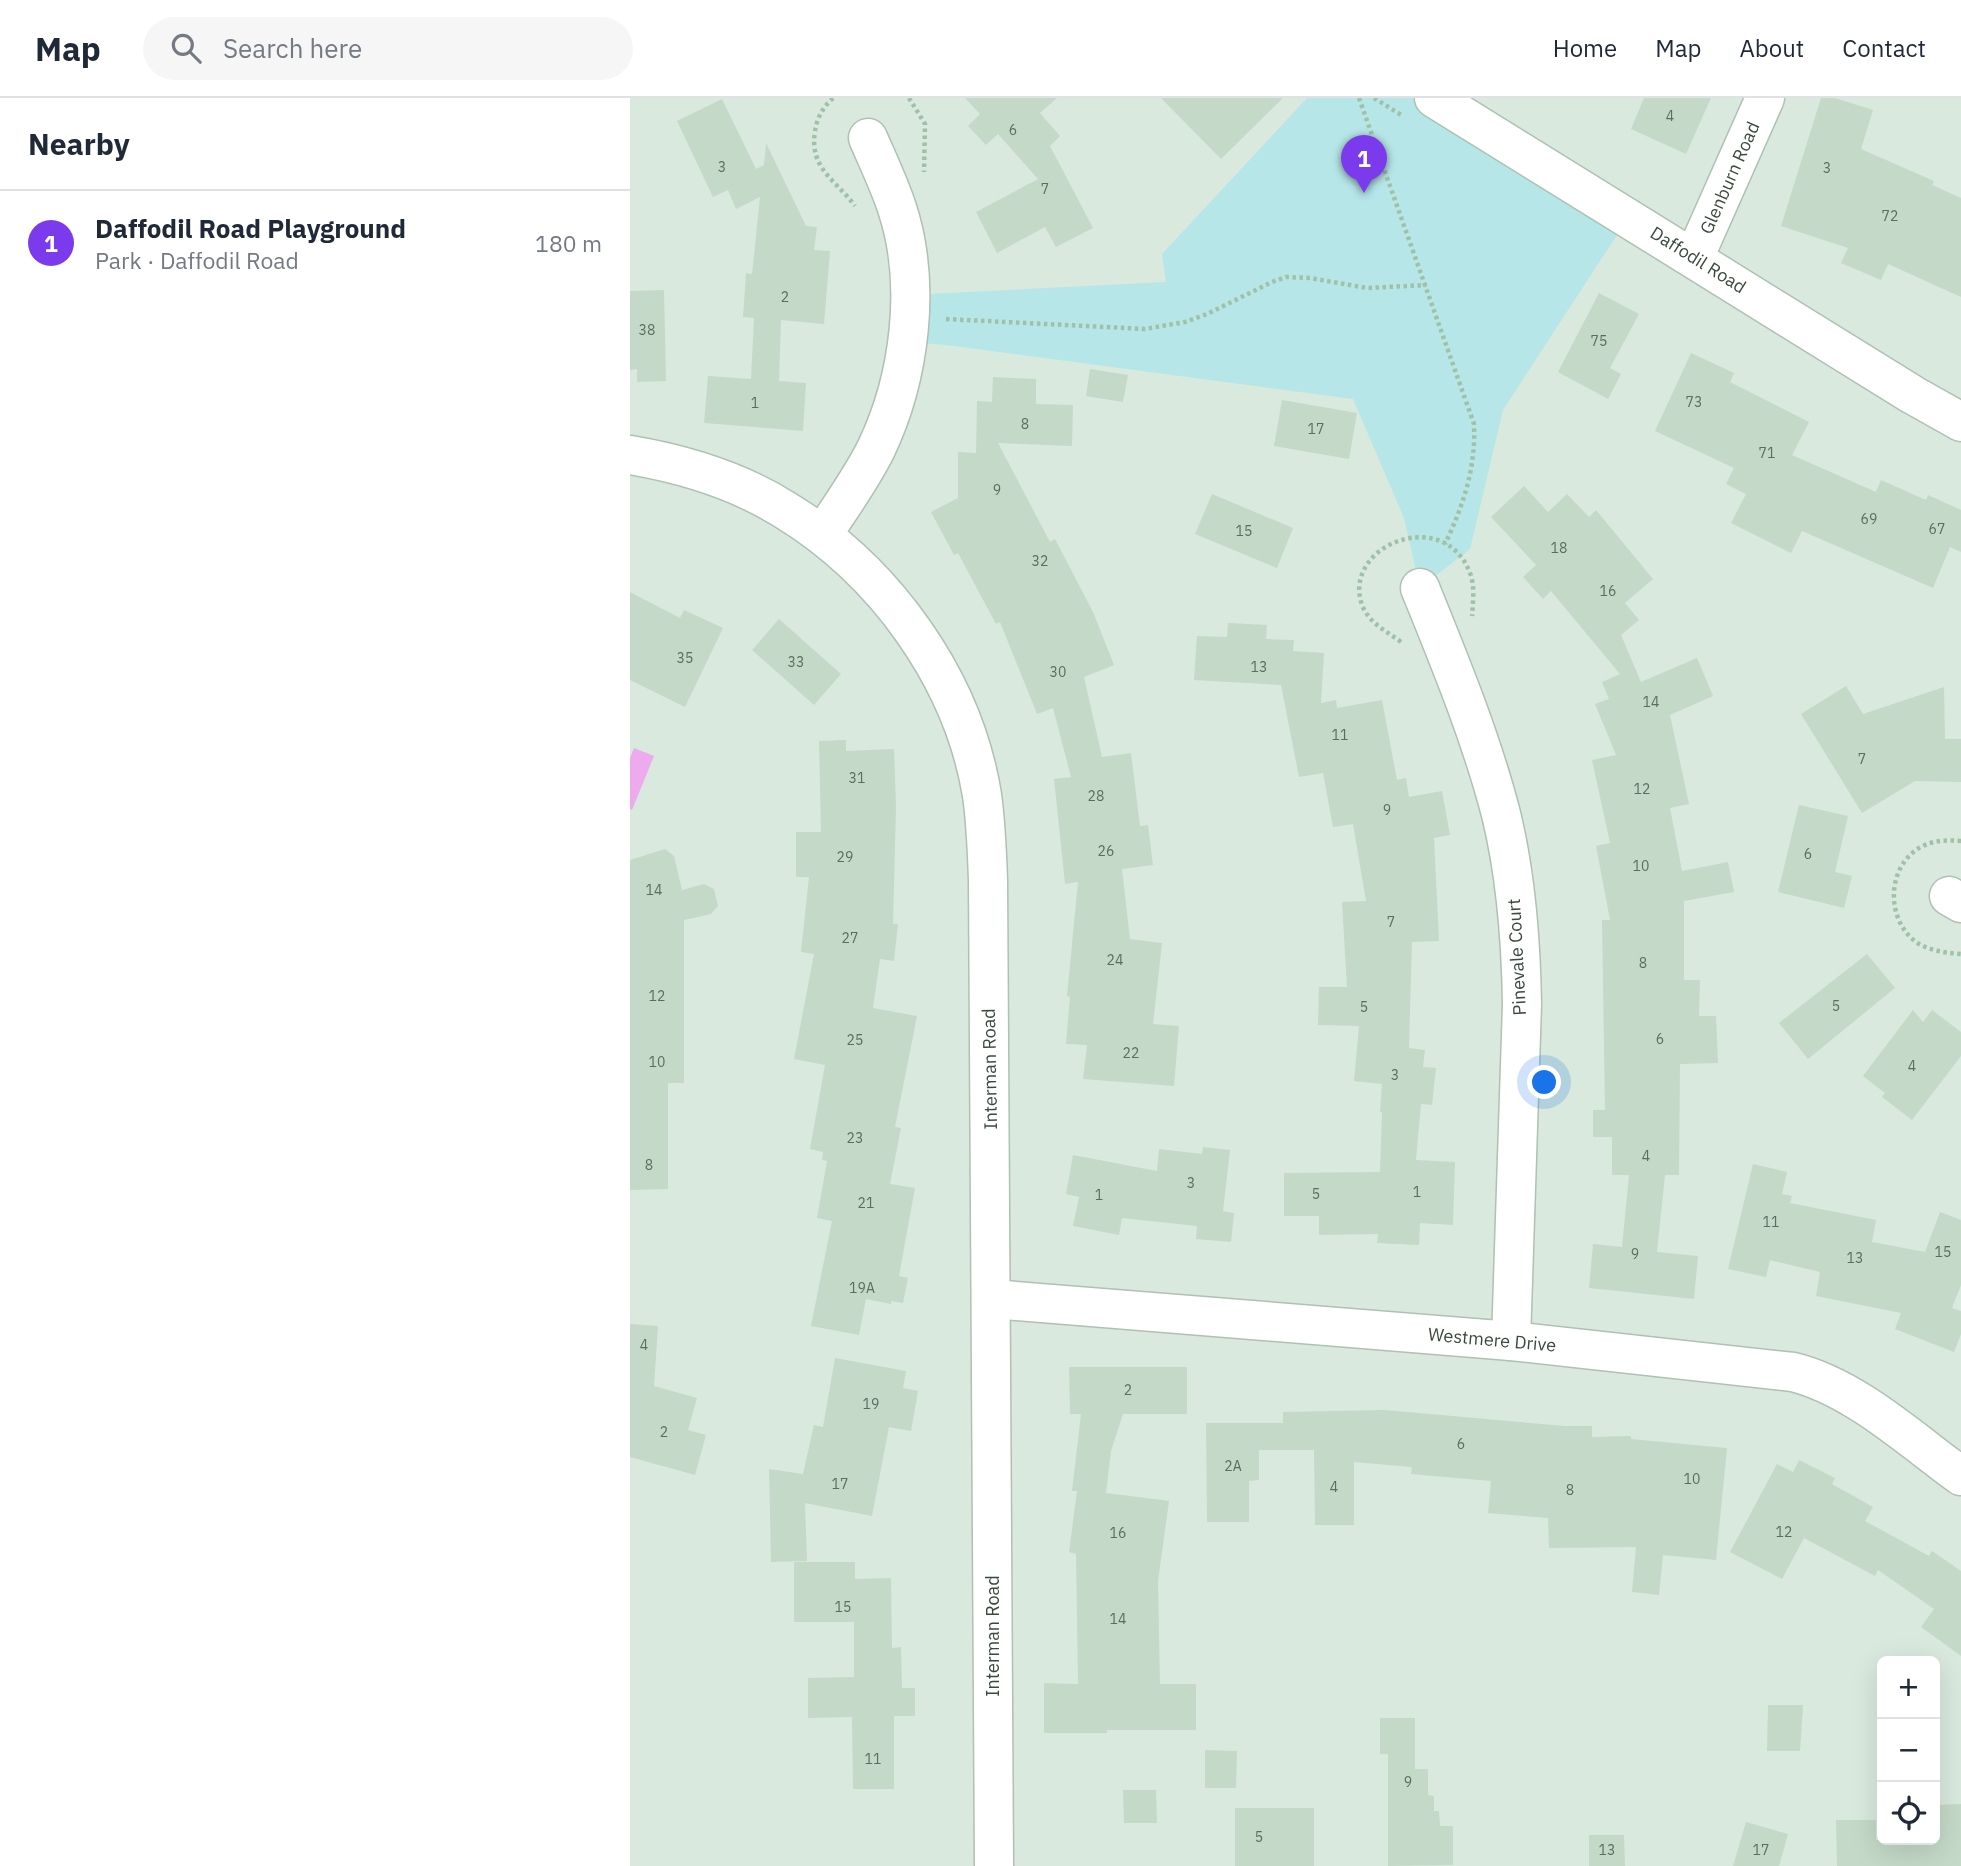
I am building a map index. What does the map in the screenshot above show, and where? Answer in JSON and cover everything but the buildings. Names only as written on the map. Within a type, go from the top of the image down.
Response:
[{"type":"street","name":"Daffodil Road","points":[[1434,98],[1913,395],[1961,422]]},
{"type":"street","name":"Glenburn Road","points":[[1694,258],[1765,98]]},
{"type":"street","points":[[822,535],[860,478],[876,448],[891,412],[906,342],[910,288],[906,249],[897,209],[868,138]]},
{"type":"street","name":"Interman Road","points":[[630,455],[680,466],[739,486],[785,510],[822,535],[878,589],[907,623],[935,663],[953,702],[981,793],[988,880],[994,1866]]},
{"type":"street","name":"Pinevale Court","points":[[1420,588],[1455,674],[1494,791],[1508,853],[1517,912],[1522,1004],[1511,1341]]},
{"type":"street","name":"Westmere Drive","points":[[992,1299],[1511,1341],[1772,1369],[1813,1377],[1849,1395],[1961,1476]]},
{"type":"path","points":[[833,98],[817,119],[814,147],[825,173],[857,209]]},
{"type":"path","points":[[1359,98],[1475,424],[1471,477],[1446,544]]},
{"type":"path","points":[[942,318],[1145,330],[1185,322],[1207,314],[1286,277],[1310,278],[1367,288],[1426,285]]},
{"type":"shaded area","points":[[630,98],[1961,98],[1961,1866],[630,1866]]},
{"type":"shaded area","points":[[1307,98],[1434,98],[1628,218],[1503,410],[1470,549],[1420,588],[1404,518],[1353,399],[947,345],[906,342],[909,295],[1166,282],[1162,254]]},
{"type":"shaded area","points":[[634,748],[654,756],[632,810],[630,758]]},
{"type":"place","name":"Daffodil Road Playground","points":[[1364,193]]}]
